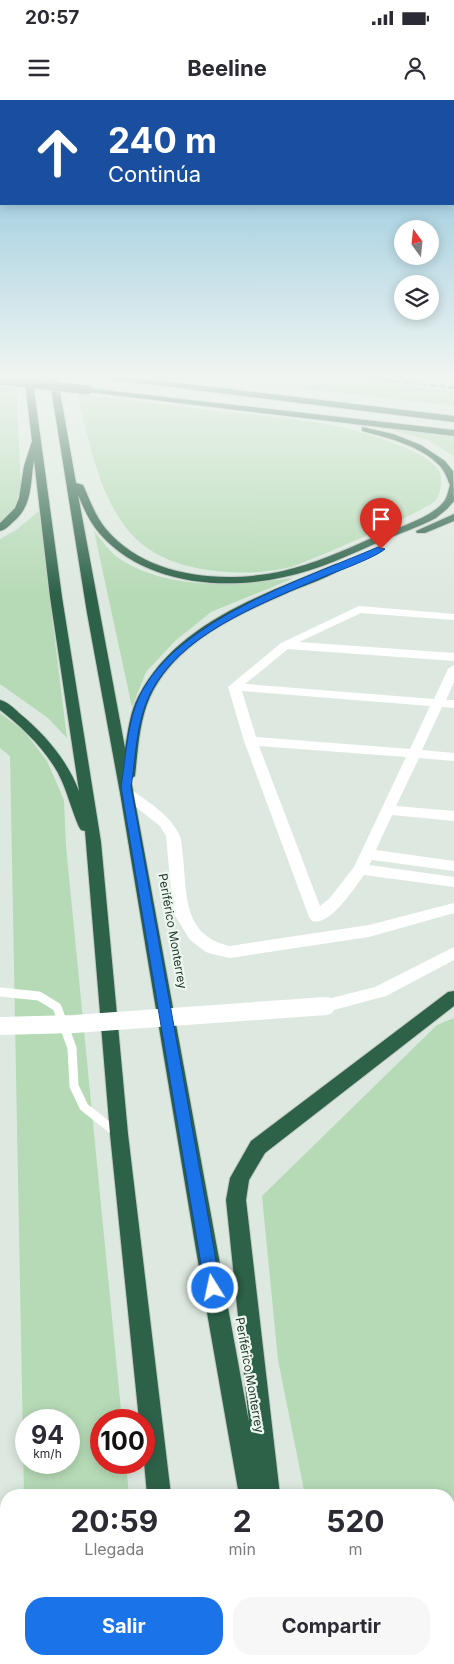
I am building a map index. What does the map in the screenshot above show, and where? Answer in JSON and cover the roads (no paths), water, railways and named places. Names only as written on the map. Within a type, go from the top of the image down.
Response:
[{"type":"highway","points":[[0,528],[18,513],[25,501],[27,466],[33,448]]},
{"type":"highway","points":[[37,448],[56,597],[94,842],[119,1134],[158,1489]]},
{"type":"highway","name":"Periférico Monterrey","points":[[66,448],[92,613],[127,790],[249,1489]]},
{"type":"highway","points":[[70,471],[94,519],[114,543],[150,566],[206,578],[267,577],[296,572],[320,564],[430,517],[448,502],[454,486],[452,475],[445,465],[420,448]]},
{"type":"highway","points":[[127,790],[139,709],[160,670],[180,651],[203,633],[234,614],[454,517]]},
{"type":"highway","points":[[0,704],[25,723],[48,749],[64,773],[79,812],[94,842]]},
{"type":"highway","points":[[267,1489],[236,1200],[240,1178],[258,1147],[454,997]]},
{"type":"street","points":[[234,687],[285,645],[359,609],[454,617]]},
{"type":"street","points":[[285,645],[454,657]]},
{"type":"street","points":[[234,687],[251,741],[317,917],[334,903],[360,869],[454,669]]},
{"type":"street","points":[[234,687],[454,704]]},
{"type":"street","points":[[251,741],[454,757]]},
{"type":"street","points":[[127,790],[165,823],[173,836],[181,912],[196,936],[212,948],[230,952],[369,931],[454,908]]},
{"type":"street","points":[[387,810],[454,816]]},
{"type":"street","points":[[367,854],[454,866]]},
{"type":"street","points":[[360,869],[454,882]]},
{"type":"street","points":[[0,1026],[74,1024],[326,1006],[380,992],[454,953]]},
{"type":"lane","points":[[0,992],[39,996],[57,1007],[72,1048],[74,1086],[77,1093],[84,1107],[119,1134]]}]
